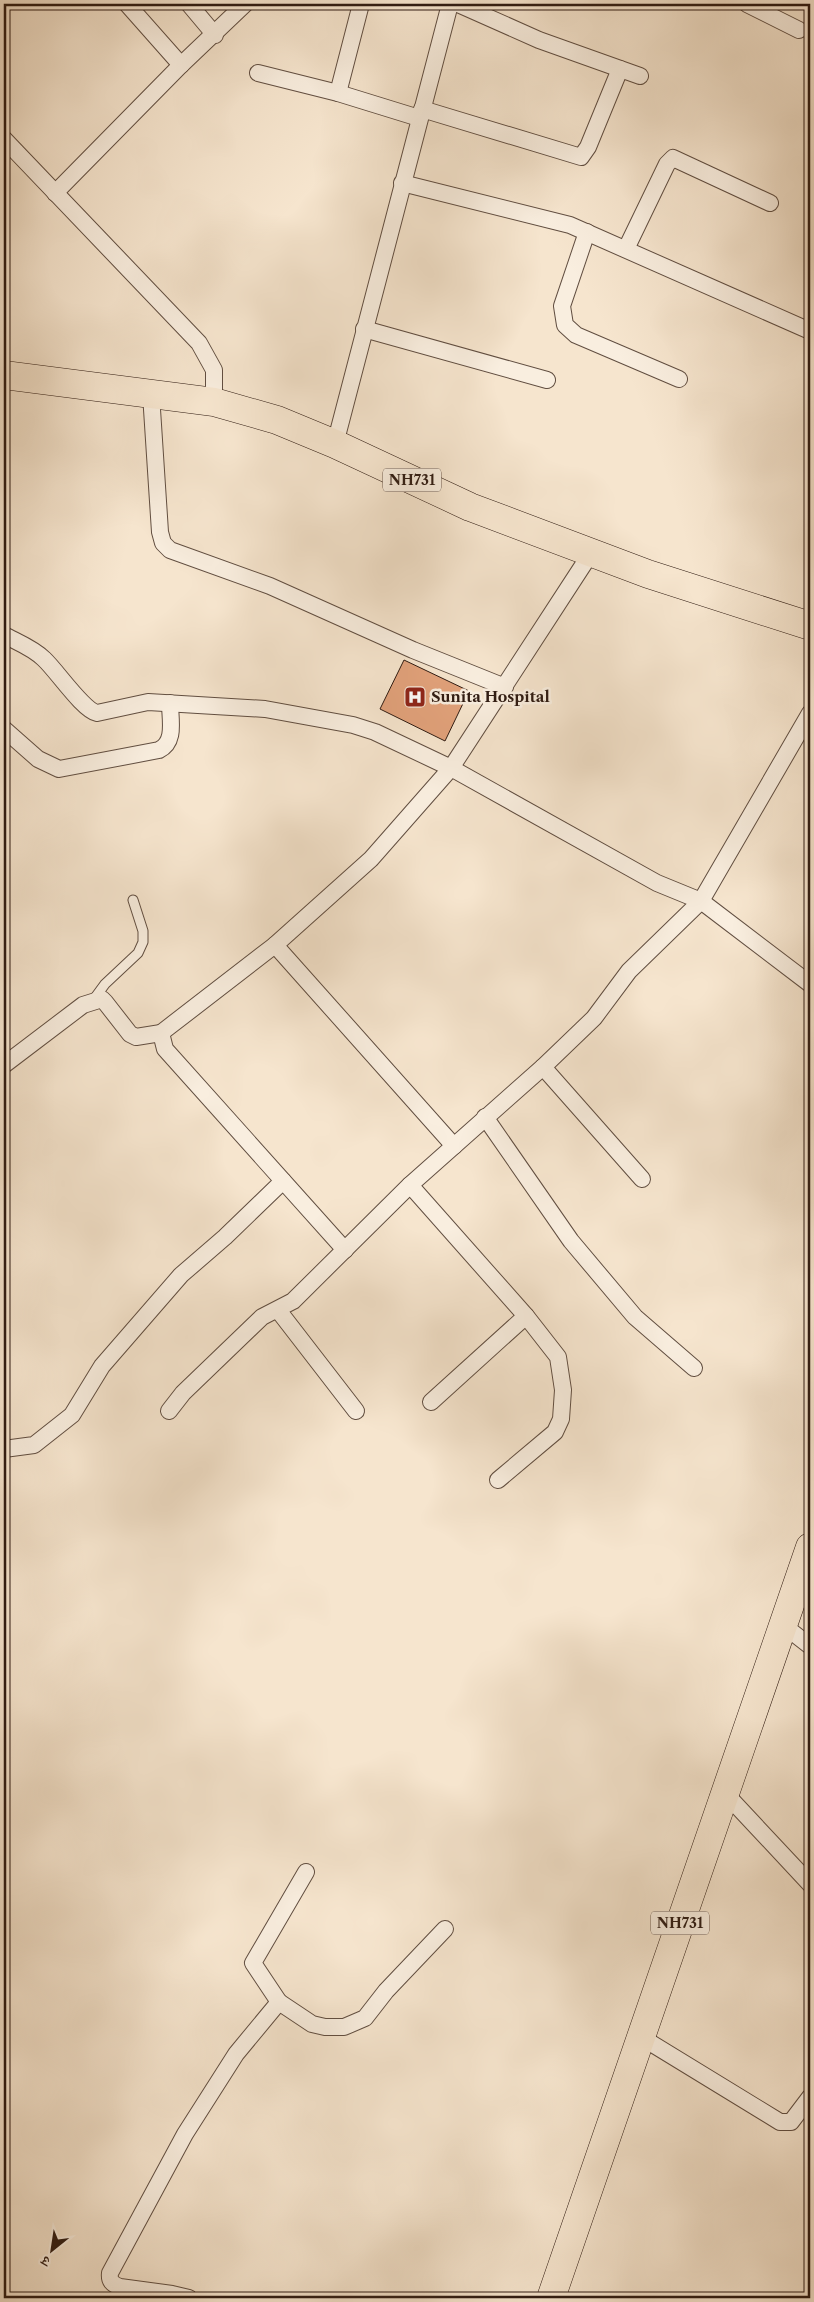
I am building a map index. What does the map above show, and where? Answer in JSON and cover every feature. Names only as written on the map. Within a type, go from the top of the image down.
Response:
[{"type":"highway","name":"NH731","points":[[4,375],[214,402],[277,420],[335,444],[470,507],[648,574],[810,626]]},
{"type":"highway","name":"NH731","points":[[551,2298],[810,1547]]},
{"type":"street","points":[[127,4],[181,65]]},
{"type":"street","points":[[189,4],[215,34]]},
{"type":"street","points":[[55,193],[181,65],[246,4]]},
{"type":"street","points":[[338,93],[361,4]]},
{"type":"street","points":[[335,444],[450,4]]},
{"type":"street","points":[[458,4],[539,40],[640,76]]},
{"type":"street","points":[[747,4],[799,30]]},
{"type":"street","points":[[258,73],[581,157],[588,147],[620,69]]},
{"type":"street","points":[[4,139],[199,343],[214,370],[214,402]]},
{"type":"street","points":[[626,249],[667,164],[673,158],[770,203]]},
{"type":"street","points":[[402,183],[570,225],[810,331]]},
{"type":"street","points":[[587,232],[562,306],[565,325],[576,335],[679,378]]},
{"type":"street","points":[[364,329],[547,380]]},
{"type":"street","points":[[150,394],[160,532],[163,543],[170,550],[270,586],[413,650],[506,687]]},
{"type":"street","points":[[4,1065],[83,1005],[94,1000],[102,999],[130,1034],[136,1037],[160,1033],[275,945],[371,859],[451,768],[506,687],[591,553]]},
{"type":"street","points":[[4,635],[42,657],[63,678],[86,708],[93,712],[98,713],[148,702],[265,709],[352,725],[375,732],[451,768],[657,883],[701,901],[810,984]]},
{"type":"street","points":[[4,729],[38,759],[59,769],[160,750],[166,747],[170,740],[170,704]]},
{"type":"street","points":[[169,1411],[183,1393],[262,1316],[278,1310],[293,1301],[410,1185],[542,1067],[601,1010],[629,971],[701,901],[810,713]]},
{"type":"street","points":[[275,945],[454,1146]]},
{"type":"street","points":[[160,1033],[165,1049],[345,1250]]},
{"type":"street","points":[[542,1067],[642,1179]]},
{"type":"street","points":[[485,1117],[571,1241],[635,1317],[694,1368]]},
{"type":"street","points":[[4,1449],[34,1444],[72,1415],[102,1366],[181,1275],[225,1237],[283,1181]]},
{"type":"street","points":[[410,1185],[526,1316],[558,1357],[563,1390],[561,1419],[555,1432],[498,1480]]},
{"type":"street","points":[[278,1310],[356,1411]]},
{"type":"street","points":[[431,1402],[526,1316]]},
{"type":"street","points":[[783,1626],[810,1646]]},
{"type":"street","points":[[724,1792],[810,1884]]},
{"type":"street","points":[[306,1872],[253,1963],[279,2002],[312,2024],[324,2027],[344,2027],[365,2018],[386,1991],[445,1928]]},
{"type":"street","points":[[189,2298],[172,2294],[120,2288],[113,2285],[110,2279],[110,2272],[185,2134],[236,2054],[279,2002]]},
{"type":"street","points":[[641,2037],[780,2122],[790,2122],[810,2097]]},
{"type":"lane","points":[[94,1000],[105,984],[138,953],[143,942],[143,931],[132,900]]},
{"type":"building","points":[[404,660],[469,691],[445,741],[380,709]]},
{"type":"place","name":"Sunita Hospital","points":[[415,697]]}]
